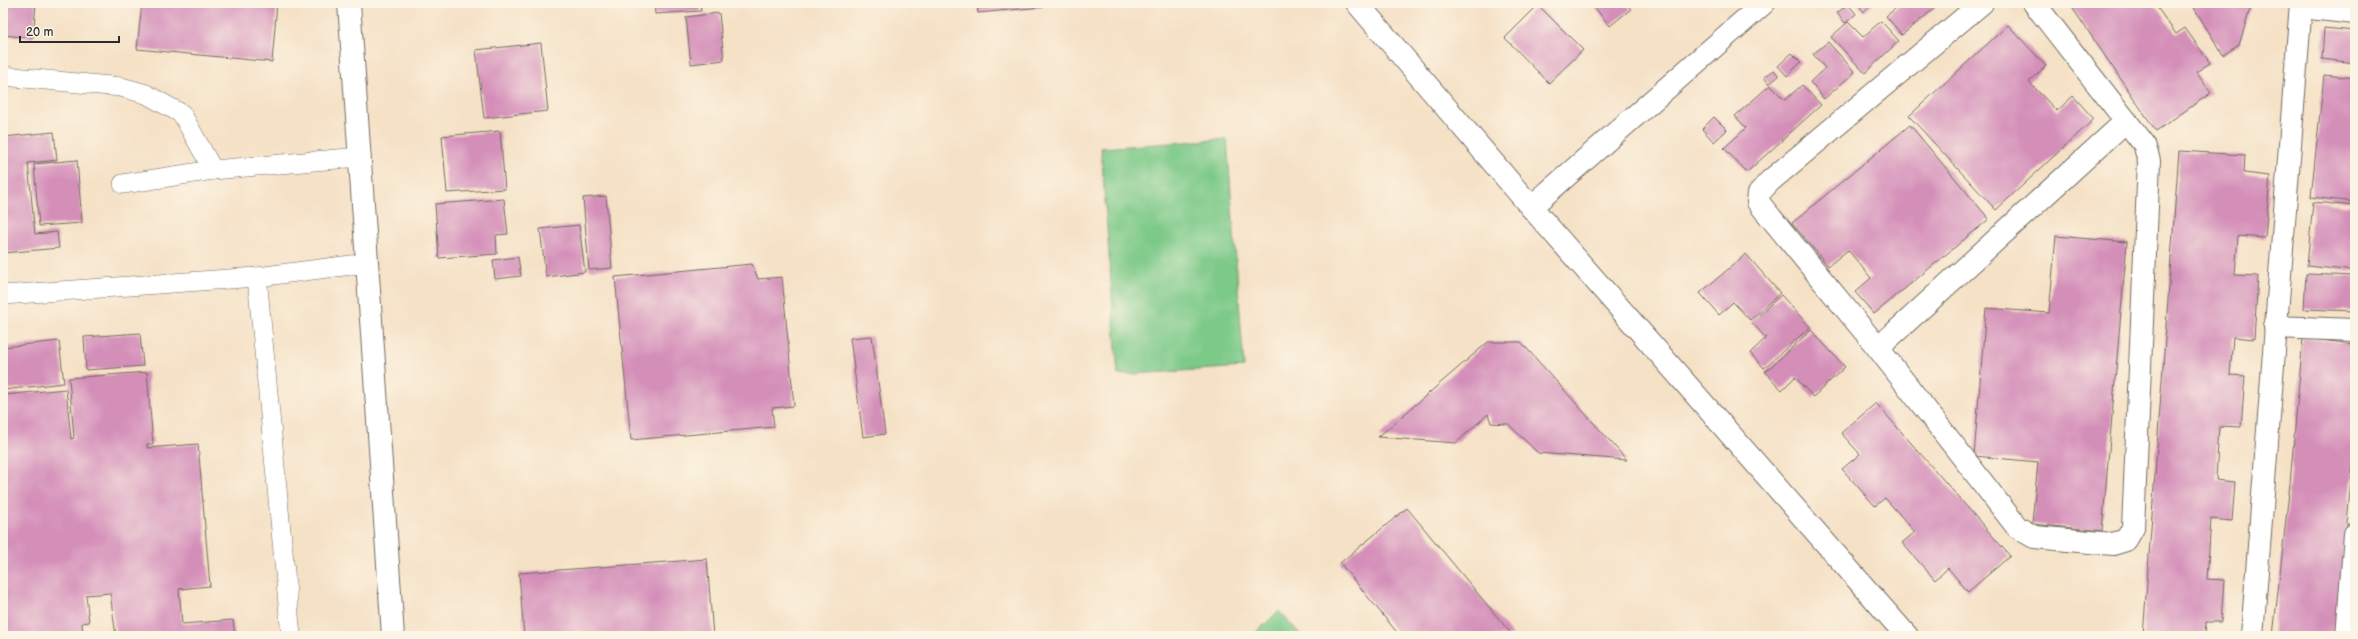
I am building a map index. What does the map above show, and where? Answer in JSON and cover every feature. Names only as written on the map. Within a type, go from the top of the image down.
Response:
[{"type":"street","points":[[349,3],[393,636]]},
{"type":"street","points":[[1357,3],[1532,207],[1907,636]]},
{"type":"street","points":[[1532,207],[1764,3]]},
{"type":"street","points":[[1982,3],[1770,181],[1759,193],[1758,202],[1763,210],[1878,348],[2017,527],[2034,538],[2113,544],[2126,540],[2133,528],[2149,161],[2144,144],[2034,3]]},
{"type":"street","points":[[2252,636],[2301,5],[2355,13]]},
{"type":"street","points":[[1878,348],[2126,121]]},
{"type":"street","points":[[2275,327],[2355,330]]},
{"type":"street","points":[[2347,636],[2355,534]]},
{"type":"lane","points":[[3,76],[121,87],[146,94],[182,114],[213,170]]},
{"type":"lane","points":[[123,184],[213,170],[360,157]]},
{"type":"lane","points":[[3,295],[257,277],[367,263]]},
{"type":"lane","points":[[257,277],[290,636]]},
{"type":"green space","points":[[1227,139],[1244,367],[1118,375],[1101,148]]},
{"type":"green space","points":[[1279,611],[1302,636],[1252,636]]},
{"type":"building","points":[[3,3],[36,3],[33,38],[3,35]]},
{"type":"building","points":[[142,3],[277,3],[272,62],[137,49]]},
{"type":"building","points":[[654,3],[700,3],[701,11],[655,14]]},
{"type":"building","points":[[977,3],[1042,3],[1043,7],[978,13]]},
{"type":"building","points":[[1591,3],[1625,3],[1631,9],[1610,26]]},
{"type":"building","points":[[1857,3],[1874,3],[1864,12]]},
{"type":"building","points":[[1899,3],[1931,3],[1935,8],[1902,35],[1886,16],[1900,5]]},
{"type":"building","points":[[2069,3],[2154,3],[2176,34],[2185,28],[2210,63],[2196,72],[2211,93],[2156,131]]},
{"type":"building","points":[[2191,3],[2252,3],[2239,45],[2223,55]]},
{"type":"building","points":[[1848,4],[1856,14],[1845,23],[1837,13]]},
{"type":"building","points":[[1538,5],[1583,50],[1549,83],[1505,38]]},
{"type":"building","points":[[719,13],[724,60],[691,64],[686,17]]},
{"type":"building","points":[[1881,21],[1899,41],[1865,73],[1831,37],[1848,22],[1863,37]]},
{"type":"building","points":[[2008,25],[2046,66],[2029,82],[2057,111],[2073,96],[2094,119],[1996,210],[1909,116]]},
{"type":"building","points":[[2324,28],[2355,31],[2355,63],[2322,59]]},
{"type":"building","points":[[1828,42],[1855,72],[1824,99],[1810,82],[1825,68],[1813,54]]},
{"type":"building","points":[[541,43],[548,111],[484,118],[476,50]]},
{"type":"building","points":[[1792,53],[1801,62],[1787,76],[1778,66]]},
{"type":"building","points":[[1774,70],[1779,76],[1769,84],[1764,77]]},
{"type":"building","points":[[2324,75],[2355,78],[2355,202],[2311,197]]},
{"type":"building","points":[[1770,85],[1785,100],[1802,85],[1821,105],[1747,172],[1724,148],[1746,128],[1735,116]]},
{"type":"building","points":[[1714,117],[1727,130],[1714,142],[1702,129]]},
{"type":"building","points":[[1910,125],[1989,219],[1874,314],[1855,292],[1871,278],[1848,250],[1828,266],[1792,223]]},
{"type":"building","points":[[500,131],[505,189],[447,193],[442,136]]},
{"type":"building","points":[[54,132],[57,160],[28,163],[35,234],[57,232],[59,248],[3,253],[3,137]]},
{"type":"building","points":[[2179,151],[2245,155],[2244,173],[2270,176],[2265,238],[2238,236],[2235,275],[2258,276],[2254,339],[2233,337],[2230,375],[2245,376],[2241,427],[2219,426],[2216,480],[2235,482],[2232,521],[2211,519],[2207,579],[2224,580],[2221,622],[2206,622],[2205,636],[2143,636]]},
{"type":"building","points":[[77,160],[82,223],[39,226],[34,164]]},
{"type":"building","points":[[606,196],[612,268],[589,270],[583,198]]},
{"type":"building","points":[[504,199],[508,234],[496,235],[497,254],[439,258],[435,204]]},
{"type":"building","points":[[2313,202],[2355,206],[2355,271],[2307,266]]},
{"type":"building","points":[[579,225],[585,272],[546,277],[540,229]]},
{"type":"building","points":[[2056,236],[2127,242],[2102,531],[2032,524],[2038,462],[1974,456],[1986,308],[2049,313]]},
{"type":"building","points":[[1746,254],[1780,293],[1750,320],[1733,302],[1719,315],[1700,293]]},
{"type":"building","points":[[518,257],[521,276],[495,279],[493,260]]},
{"type":"building","points":[[752,264],[758,279],[782,277],[794,406],[772,408],[774,427],[631,440],[615,277]]},
{"type":"building","points":[[2306,274],[2355,276],[2355,311],[2304,309]]},
{"type":"building","points":[[1781,295],[1810,327],[1764,368],[1750,353],[1766,338],[1751,322]]},
{"type":"building","points":[[1811,330],[1845,367],[1813,397],[1795,377],[1782,390],[1765,372]]},
{"type":"building","points":[[140,333],[143,366],[86,370],[84,337]]},
{"type":"building","points":[[872,336],[885,434],[863,437],[850,338]]},
{"type":"building","points":[[2303,338],[2355,344],[2355,440],[2336,636],[2273,636],[2290,483]]},
{"type":"building","points":[[59,341],[64,383],[3,390],[3,347]]},
{"type":"building","points":[[1488,342],[1521,342],[1627,460],[1538,453],[1508,424],[1491,423],[1488,414],[1456,443],[1378,437]]},
{"type":"building","points":[[147,372],[153,444],[147,444],[147,448],[198,444],[210,586],[179,589],[182,624],[233,620],[235,636],[116,636],[110,593],[86,595],[89,622],[82,623],[83,636],[3,636],[3,395],[66,389],[71,439],[74,438],[69,378]]},
{"type":"building","points":[[1876,403],[2010,556],[1968,592],[1948,568],[1935,580],[1902,543],[1915,532],[1885,498],[1875,506],[1842,469],[1860,454],[1841,433]]},
{"type":"building","points":[[1407,508],[1513,636],[1400,636],[1340,563]]},
{"type":"building","points":[[707,559],[713,636],[524,636],[519,573]]}]
